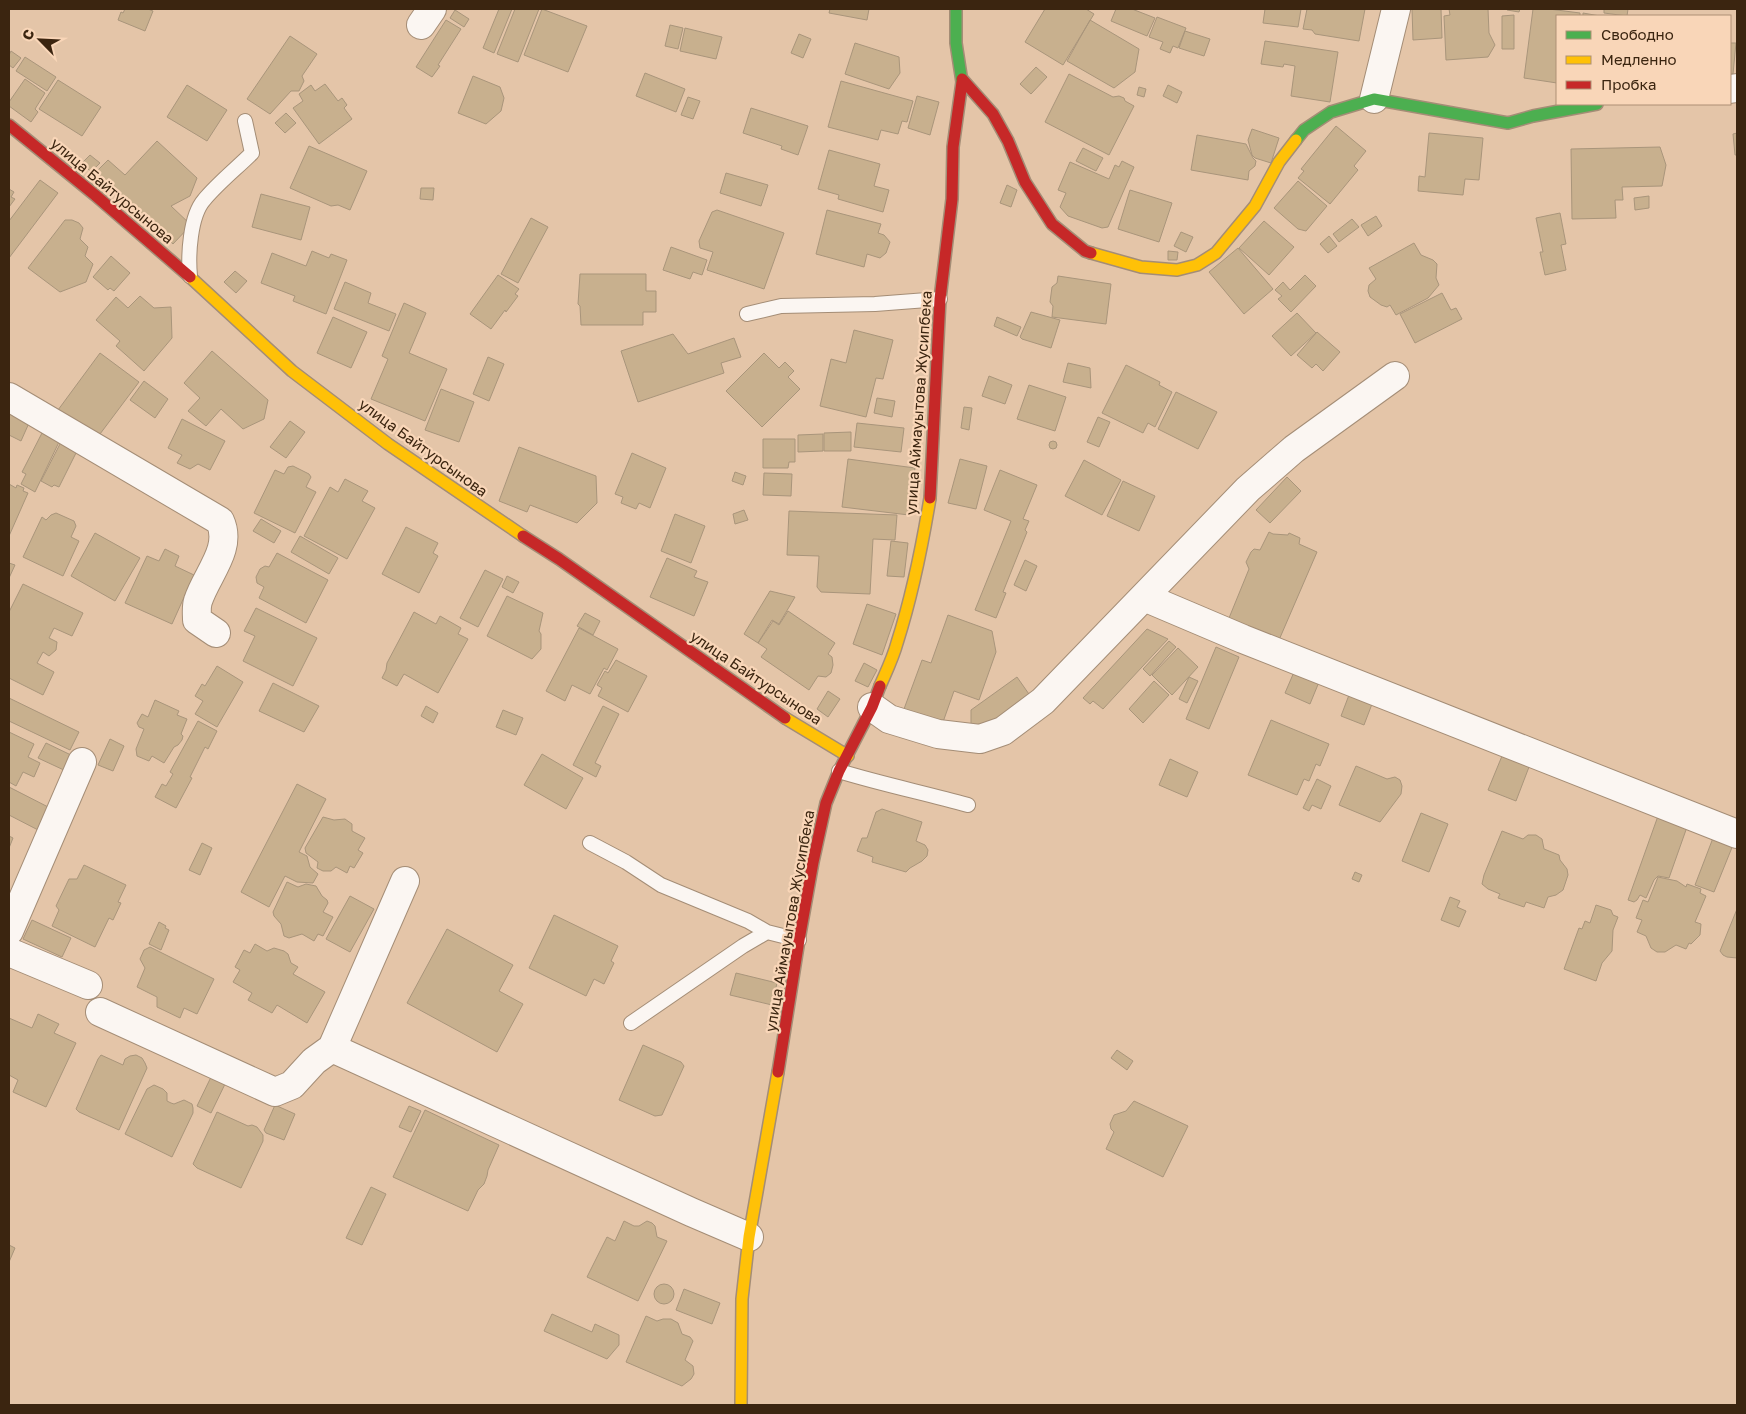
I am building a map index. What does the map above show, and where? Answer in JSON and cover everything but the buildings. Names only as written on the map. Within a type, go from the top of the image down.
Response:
[{"type":"street","name":"улица Аймауытова Жусипбека","points":[[741,1405],[742,1299],[749,1237],[784,1040],[799,940],[826,803],[839,771],[872,707],[897,645],[924,533],[930,495],[940,299],[952,199],[953,147],[962,79],[956,43],[956,9]]},
{"type":"street","points":[[1374,99],[1396,9]]},
{"type":"street","points":[[962,79],[993,114],[1008,141],[1025,182],[1052,224],[1084,251],[1141,266],[1177,270],[1197,265],[1216,252],[1255,206],[1279,162],[1304,130],[1331,112],[1374,99],[1508,123],[1533,116],[1592,105]]},
{"type":"street","name":"улица Байтурсынова","points":[[9,125],[190,276],[292,371],[388,444],[567,565],[790,722],[848,756]]},
{"type":"street","points":[[872,707],[889,719],[938,734],[980,739],[1003,731],[1043,701],[1248,489],[1294,449],[1395,376]]},
{"type":"street","points":[[9,396],[220,521],[224,540],[217,562],[197,602],[196,620],[216,633]]},
{"type":"street","points":[[1144,597],[1243,639],[1737,834]]},
{"type":"street","points":[[9,931],[82,762]]},
{"type":"street","points":[[100,1012],[276,1092],[292,1085],[314,1061],[332,1048],[405,882]]},
{"type":"street","points":[[9,952],[88,984]]},
{"type":"street","points":[[332,1048],[749,1237]]},
{"type":"lane","points":[[190,276],[189,261],[192,232],[196,215],[203,201],[252,153],[245,121]]},
{"type":"lane","points":[[747,314],[781,306],[875,304],[940,299]]},
{"type":"lane","points":[[839,771],[968,805]]},
{"type":"lane","points":[[590,843],[626,862],[660,884],[748,921],[767,932],[799,940]]},
{"type":"lane","points":[[631,1024],[767,932]]},
{"type":"traffic: fast","points":[[956,9],[956,43],[962,82]]},
{"type":"traffic: fast","points":[[1296,140],[1304,130],[1331,112],[1374,99],[1508,123],[1533,116],[1592,105]]},
{"type":"traffic: slow","points":[[1091,253],[1141,267],[1177,270],[1197,265],[1216,253],[1255,206],[1279,162],[1296,140]]},
{"type":"traffic: slow","points":[[190,277],[292,371],[388,444],[523,536]]},
{"type":"traffic: slow","points":[[880,686],[894,654],[907,607],[920,553],[930,498]]},
{"type":"traffic: slow","points":[[785,718],[848,756]]},
{"type":"traffic: slow","points":[[741,1405],[742,1299],[749,1237],[778,1072]]},
{"type":"traffic: jam","points":[[962,79],[993,114],[1008,141],[1025,182],[1052,224],[1085,251],[1091,253]]},
{"type":"traffic: jam","points":[[930,498],[940,299],[952,199],[953,147],[962,82]]},
{"type":"traffic: jam","points":[[9,125],[95,195],[190,277]]},
{"type":"traffic: jam","points":[[523,536],[559,559],[785,718]]},
{"type":"traffic: jam","points":[[778,1072],[799,940],[826,803],[839,771],[872,707],[880,686]]}]
